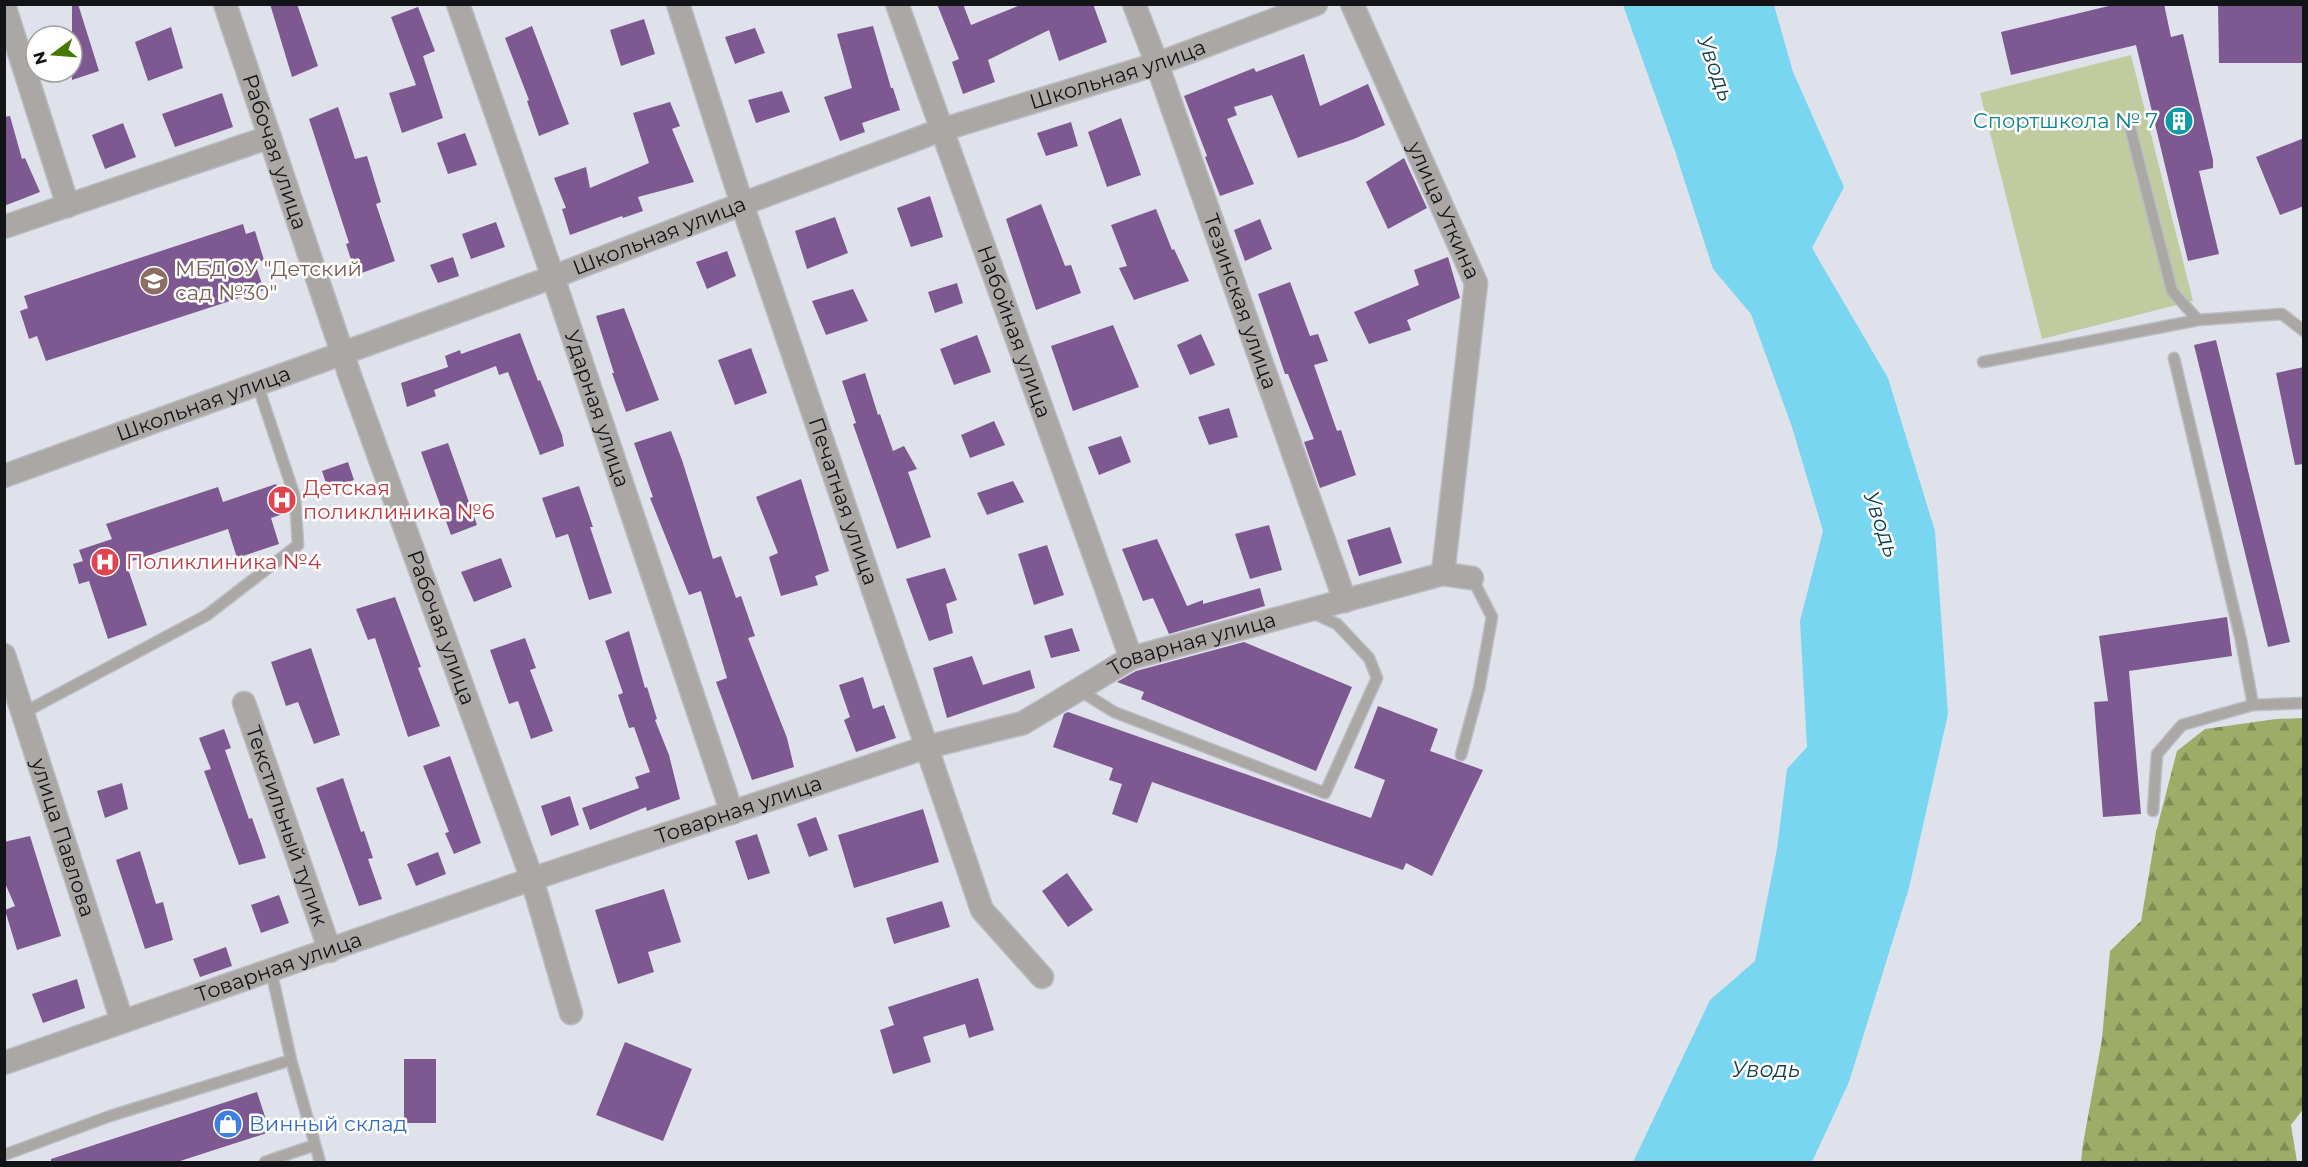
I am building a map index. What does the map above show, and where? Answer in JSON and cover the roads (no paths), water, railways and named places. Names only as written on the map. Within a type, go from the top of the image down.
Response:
[{"type":"street","name":"Рабочая улица","points":[[225,4],[342,353],[532,879],[571,1013]]},
{"type":"street","name":"Ударная улица","points":[[458,4],[553,277],[732,813]]},
{"type":"street","name":"Печатная улица","points":[[678,4],[742,204],[982,910],[1042,977]]},
{"type":"street","name":"Набойная улица","points":[[897,4],[1131,658]]},
{"type":"street","name":"Тезинская улица","points":[[1134,4],[1345,601]]},
{"type":"street","name":"Школьная улица","points":[[4,476],[553,277],[941,130],[1157,64],[1316,4]]},
{"type":"street","name":"улица Уткина","points":[[1352,4],[1476,282],[1443,574]]},
{"type":"street","points":[[4,6],[68,206]]},
{"type":"street","points":[[4,227],[270,137]]},
{"type":"street","name":"Товарная улица","points":[[4,1063],[532,879],[927,747],[1023,723],[1131,658],[1443,574],[1472,578]]},
{"type":"street","name":"улица Павлова","points":[[4,655],[122,1021]]},
{"type":"street","name":"Текстильный тупик","points":[[244,702],[330,951]]},
{"type":"lane","points":[[2130,127],[2172,291],[2198,320]]},
{"type":"lane","points":[[1983,362],[2198,320],[2282,314],[2304,331]]},
{"type":"lane","points":[[2174,358],[2241,640],[2253,705]]},
{"type":"lane","points":[[23,713],[207,615],[298,545],[295,497],[257,383]]},
{"type":"lane","points":[[1461,755],[1479,689],[1492,617],[1472,578]]},
{"type":"lane","points":[[1078,690],[1114,712],[1325,793],[1377,678],[1369,657],[1337,624],[1309,611]]},
{"type":"lane","points":[[2153,811],[2157,754],[2182,725],[2253,705],[2304,704]]},
{"type":"lane","points":[[271,970],[291,1060],[320,1162]]},
{"type":"lane","points":[[4,1155],[110,1116],[291,1060]]},
{"type":"lane","points":[[265,1162],[315,1146]]},
{"type":"water","name":"Уводь","points":[[1623,5],[1774,5],[1793,72],[1844,187],[1812,248],[1888,378],[1935,531],[1948,714],[1909,888],[1849,1082],[1812,1162],[1633,1162],[1710,1000],[1755,961],[1777,849],[1787,769],[1807,747],[1800,621],[1823,531],[1792,427],[1751,314],[1713,269],[1674,148]]},
{"type":"place","name":"Спортшкола № 7","points":[[2179,121]]},
{"type":"place","name":"МБДОУ \"Детский сад №30\"","points":[[154,281]]},
{"type":"place","name":"Детская поликлиника №6","points":[[282,500]]},
{"type":"place","name":"Поликлиника №4","points":[[105,562]]},
{"type":"place","name":"Винный склад","points":[[228,1124]]}]
